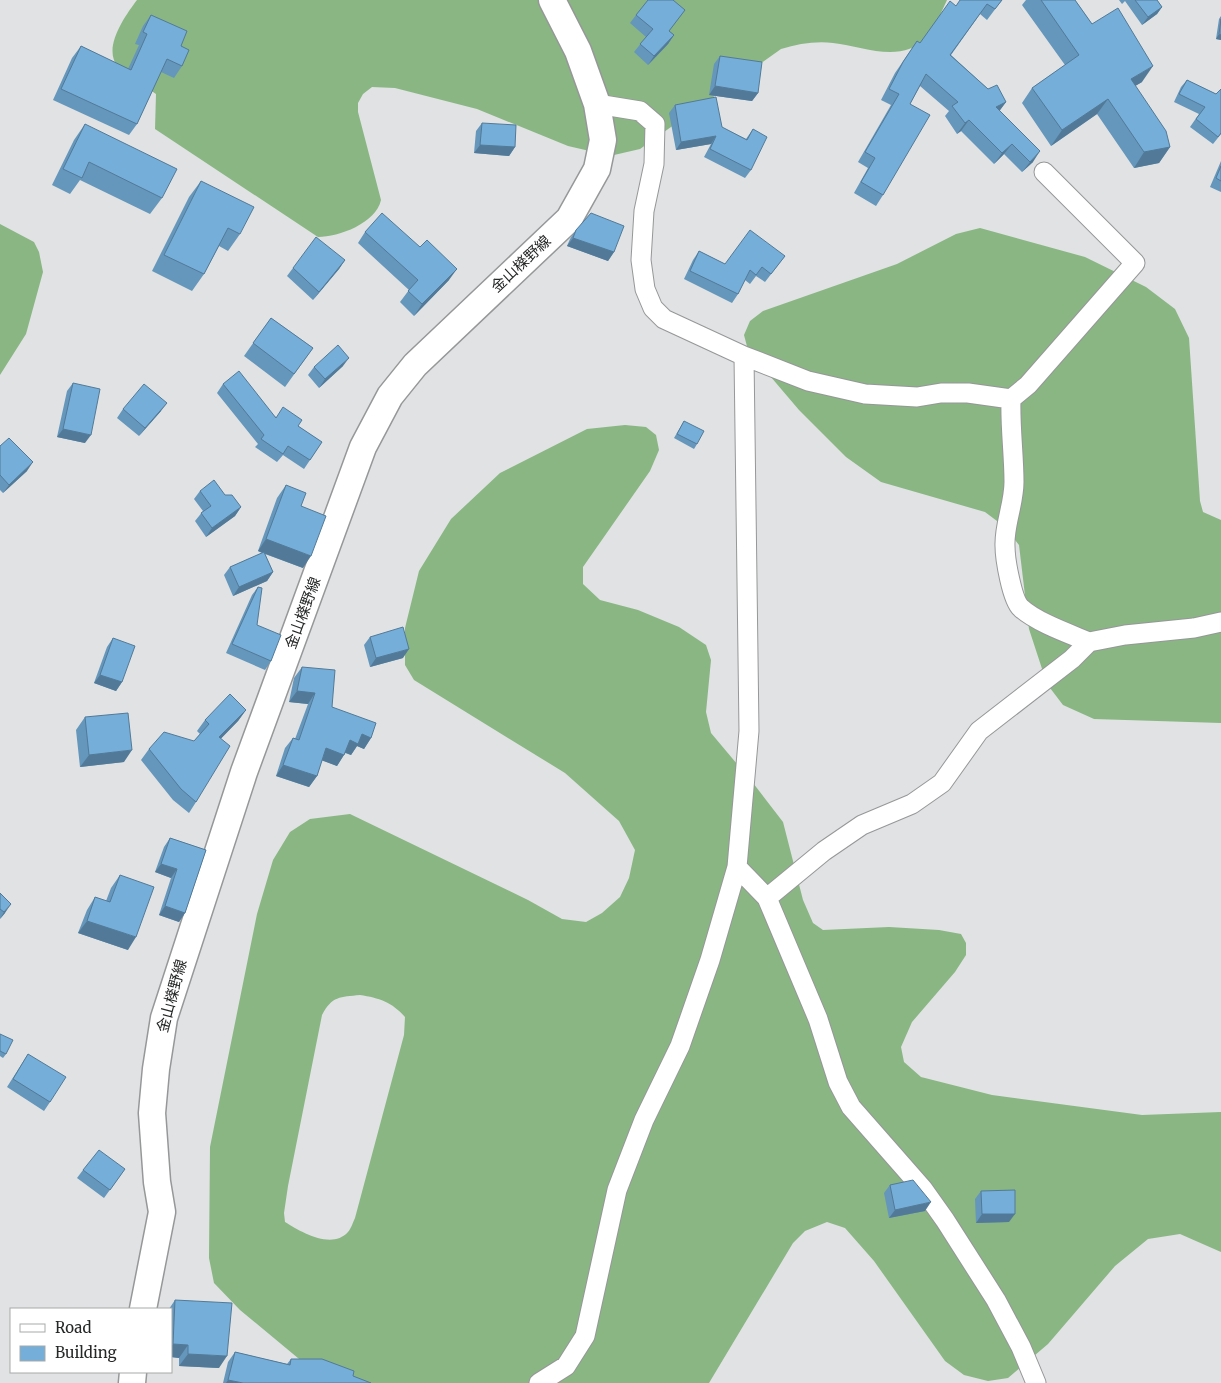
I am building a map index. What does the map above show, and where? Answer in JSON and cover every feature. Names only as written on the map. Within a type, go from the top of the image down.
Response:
[{"type":"main road","name":"金山檪野線","points":[[143,1308],[162,1212],[156,1182],[152,1113],[156,1069],[164,1018],[244,772],[363,447],[390,396],[415,365],[569,219],[597,169],[603,140],[597,104],[578,51],[552,0]]},
{"type":"street","points":[[597,104],[640,111],[654,124],[654,164],[644,211],[641,260],[645,289],[653,308],[664,319],[744,356],[808,381],[865,394],[918,397],[941,393],[968,393],[1011,399],[1028,385],[1135,263],[1044,172]]},
{"type":"street","points":[[539,1383],[566,1366],[585,1336],[617,1190],[644,1120],[680,1046],[710,960],[737,867],[749,731],[744,356]]},
{"type":"street","points":[[1011,399],[1014,491],[1005,546],[1014,598],[1020,608],[1059,630],[1089,642],[1194,628],[1221,622]]},
{"type":"street","points":[[767,898],[824,851],[862,825],[912,804],[942,783],[979,730],[1072,659],[1089,642]]},
{"type":"street","points":[[737,867],[767,898],[818,1019],[838,1082],[851,1107],[923,1189],[946,1220],[996,1300],[1021,1347],[1036,1383]]},
{"type":"green space","points":[[137,0],[947,0],[933,29],[917,45],[895,52],[883,52],[826,42],[807,43],[781,49],[640,149],[614,155],[568,146],[477,109],[395,88],[372,87],[363,94],[358,103],[358,112],[381,200],[378,208],[372,215],[356,227],[336,234],[318,237],[155,129],[156,94],[122,71],[114,59],[114,42],[117,32]]},
{"type":"green space","points":[[0,224],[34,242],[39,252],[43,272],[26,334],[0,375]]},
{"type":"green space","points":[[980,228],[1085,257],[1146,287],[1175,309],[1189,338],[1200,501],[1203,512],[1221,520],[1221,723],[1094,719],[1063,705],[1047,684],[1029,629],[1019,545],[1005,527],[985,512],[881,482],[846,457],[799,410],[748,350],[744,335],[750,321],[763,311],[897,264],[956,234]]},
{"type":"green space","points":[[625,425],[646,427],[656,435],[659,450],[650,471],[583,567],[583,584],[600,600],[638,610],[679,627],[706,645],[711,660],[706,712],[711,733],[783,822],[803,900],[813,923],[823,930],[889,927],[939,930],[961,934],[966,943],[966,955],[955,972],[912,1022],[901,1047],[904,1062],[921,1077],[992,1095],[1142,1115],[1221,1112],[1221,1252],[1180,1234],[1148,1239],[1115,1266],[1048,1344],[1008,1378],[988,1381],[964,1375],[945,1361],[874,1261],[845,1228],[827,1222],[805,1231],[793,1243],[709,1383],[328,1383],[240,1310],[214,1283],[209,1258],[210,1147],[257,914],[273,860],[290,832],[310,819],[350,814],[528,900],[562,919],[586,922],[602,913],[620,897],[629,878],[635,850],[619,821],[565,773],[414,680],[405,665],[405,628],[419,571],[451,519],[500,473],[587,429]],"holes":[[[360,995],[379,999],[400,1012],[405,1017],[404,1035],[355,1218],[349,1231],[341,1237],[334,1239],[316,1238],[285,1222],[284,1213],[288,1186],[322,1015],[333,1001],[347,996]]]},
{"type":"building","points":[[648,0],[673,0],[685,10],[669,31],[674,35],[654,56],[640,44],[653,29],[636,15]]},
{"type":"building","points":[[960,0],[1002,0],[995,9],[987,4],[950,55],[988,89],[997,85],[1006,102],[996,107],[1040,151],[1030,162],[1012,144],[1002,153],[969,120],[965,123],[952,106],[958,102],[926,74],[910,104],[930,115],[883,195],[861,182],[875,158],[865,152],[899,94],[889,89],[903,62],[917,41],[920,43],[950,1],[956,6]]},
{"type":"building","points":[[1041,0],[1075,0],[1092,24],[1118,8],[1153,66],[1131,79],[1166,131],[1170,147],[1144,152],[1108,99],[1062,130],[1032,88],[1079,55]]},
{"type":"building","points":[[1135,0],[1157,0],[1162,7],[1148,17]]},
{"type":"building","points":[[151,15],[187,31],[181,46],[189,50],[182,66],[167,59],[137,124],[61,89],[81,46],[131,70],[147,34],[143,32]]},
{"type":"building","points":[[1221,19],[1221,35],[1219,34]]},
{"type":"building","points":[[720,56],[762,62],[758,93],[715,86]]},
{"type":"building","points":[[1187,80],[1216,94],[1221,89],[1221,133],[1218,137],[1196,119],[1205,107],[1179,94]]},
{"type":"building","points":[[716,97],[722,127],[747,140],[753,129],[767,137],[751,170],[710,149],[716,136],[681,142],[675,105]]},
{"type":"building","points":[[482,123],[516,125],[515,147],[480,145]]},
{"type":"building","points":[[85,124],[177,169],[162,198],[89,162],[82,178],[63,169]]},
{"type":"building","points":[[1221,166],[1221,181],[1216,178]]},
{"type":"building","points":[[201,181],[254,207],[240,234],[228,228],[204,274],[164,255]]},
{"type":"building","points":[[382,213],[420,247],[427,240],[457,269],[422,304],[408,291],[418,280],[365,232]]},
{"type":"building","points":[[591,213],[624,226],[614,252],[573,238],[576,230]]},
{"type":"building","points":[[750,230],[785,256],[771,274],[762,267],[756,275],[750,270],[738,294],[690,271],[699,251],[725,264]]},
{"type":"building","points":[[316,237],[345,260],[319,292],[293,268]]},
{"type":"building","points":[[271,318],[313,348],[294,374],[253,343]]},
{"type":"building","points":[[338,345],[349,358],[325,379],[314,367]]},
{"type":"building","points":[[239,371],[276,418],[283,407],[302,420],[298,426],[322,442],[310,460],[288,446],[283,454],[261,439],[264,435],[223,384]]},
{"type":"building","points":[[73,383],[100,389],[91,435],[63,429]]},
{"type":"building","points":[[144,384],[167,403],[145,428],[123,409]]},
{"type":"building","points":[[684,421],[704,431],[697,444],[677,434]]},
{"type":"building","points":[[9,438],[33,462],[9,485],[0,475],[0,446]]},
{"type":"building","points":[[214,480],[225,495],[232,495],[241,507],[212,528],[201,513],[211,506],[200,491]]},
{"type":"building","points":[[286,485],[306,493],[301,506],[326,516],[311,556],[266,539]]},
{"type":"building","points":[[264,552],[273,572],[239,587],[230,567]]},
{"type":"building","points":[[258,587],[262,588],[257,625],[281,635],[271,661],[232,644]]},
{"type":"building","points":[[403,627],[409,649],[376,658],[370,637]]},
{"type":"building","points":[[113,638],[135,646],[122,682],[100,675]]},
{"type":"building","points":[[302,667],[335,670],[332,707],[376,723],[371,738],[362,734],[358,744],[350,740],[344,755],[326,748],[317,776],[283,765],[293,738],[299,740],[315,693],[297,691]]},
{"type":"building","points":[[230,694],[246,710],[219,737],[230,746],[196,802],[181,789],[149,749],[164,732],[194,741],[209,724],[205,720]]},
{"type":"building","points":[[128,713],[132,750],[89,755],[85,717]]},
{"type":"building","points":[[170,838],[206,850],[185,913],[165,906],[177,869],[161,864]]},
{"type":"building","points":[[120,875],[154,887],[136,937],[87,921],[95,897],[110,902]]},
{"type":"building","points":[[0,893],[11,904],[4,912],[0,909]]},
{"type":"building","points":[[0,1034],[13,1040],[6,1054],[0,1051]]},
{"type":"building","points":[[28,1054],[66,1077],[50,1102],[13,1079]]},
{"type":"building","points":[[99,1150],[125,1169],[110,1190],[83,1170]]},
{"type":"building","points":[[913,1180],[931,1202],[895,1210],[890,1185]]},
{"type":"building","points":[[1015,1190],[1015,1214],[982,1214],[981,1191]]},
{"type":"building","points":[[175,1300],[232,1303],[227,1356],[188,1354],[188,1345],[173,1344]]},
{"type":"building","points":[[235,1352],[290,1365],[291,1359],[322,1359],[354,1371],[353,1376],[371,1383],[243,1383],[228,1380]]}]
